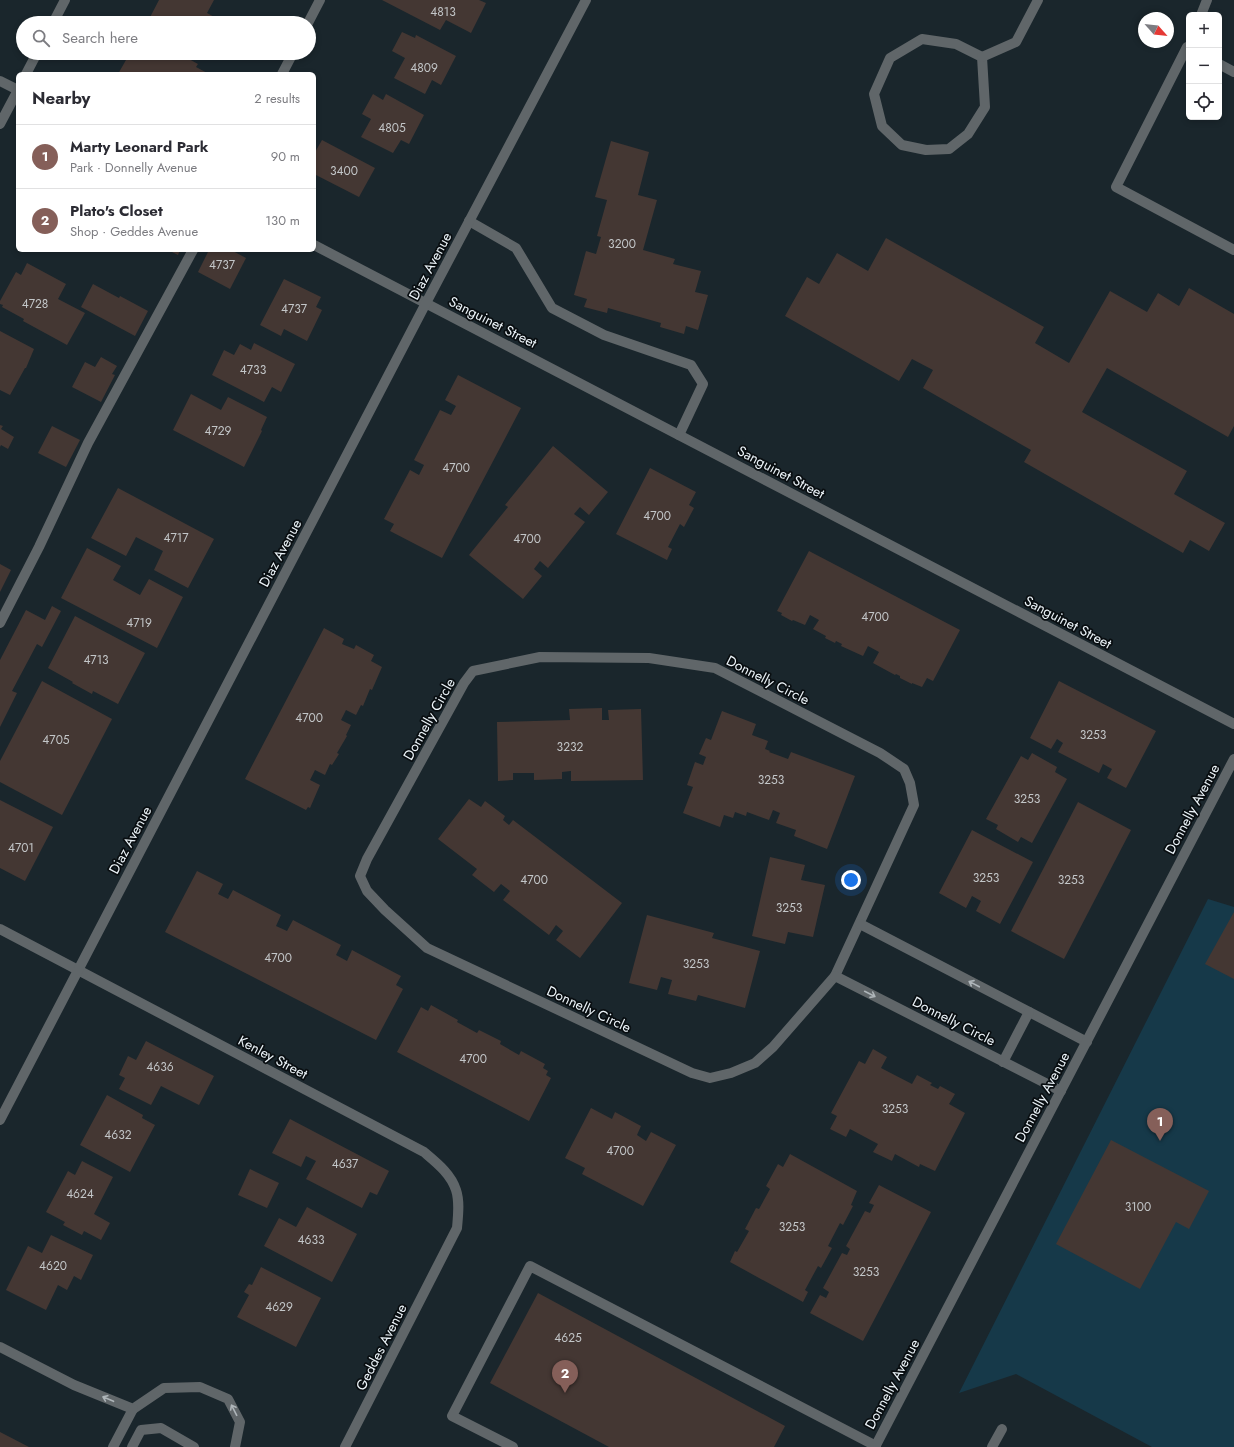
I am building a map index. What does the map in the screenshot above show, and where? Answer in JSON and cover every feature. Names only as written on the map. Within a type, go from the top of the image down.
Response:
[{"type":"street","points":[[57,16],[65,0]]},
{"type":"street","points":[[312,16],[320,0]]},
{"type":"street","name":"Diaz Avenue","points":[[0,1120],[426,303],[586,0]]},
{"type":"street","points":[[982,57],[1016,42],[1038,0]]},
{"type":"street","points":[[1202,12],[1207,0]]},
{"type":"street","points":[[922,39],[956,44],[982,57],[985,107],[968,134],[949,148],[926,150],[902,145],[882,126],[874,94],[890,58],[922,39]]},
{"type":"street","points":[[1187,48],[1116,187],[1234,250]]},
{"type":"street","points":[[27,72],[33,60]]},
{"type":"street","points":[[283,72],[289,60]]},
{"type":"street","points":[[1222,66],[1234,72]]},
{"type":"street","points":[[0,81],[16,89]]},
{"type":"street","points":[[0,124],[16,94]]},
{"type":"street","points":[[469,221],[516,248],[552,308],[604,335],[691,365],[703,384],[679,435]]},
{"type":"street","name":"Sanguinet Street","points":[[316,246],[1234,724]]},
{"type":"street","points":[[0,623],[39,548],[88,443],[192,252]]},
{"type":"street","name":"Donnelly Circle","points":[[540,657],[648,658],[715,668],[880,753],[904,769],[910,783],[914,805],[860,924],[835,976],[773,1047],[755,1063],[731,1073],[710,1078],[692,1073],[427,948],[366,891],[360,876],[367,859],[464,683],[473,671],[540,657]]},
{"type":"street","name":"Donnelly Avenue","points":[[876,1447],[1234,759]]},
{"type":"street","points":[[860,924],[1087,1042]]},
{"type":"street","name":"Kenley Street","points":[[0,929],[424,1152],[443,1168],[456,1190],[458,1202],[458,1228],[442,1259]]},
{"type":"street","name":"Donnelly Circle","points":[[835,976],[1061,1091]]},
{"type":"street","points":[[1003,1062],[1029,1012]]},
{"type":"street","name":"Geddes Avenue","points":[[345,1447],[442,1259]]},
{"type":"street","points":[[513,1447],[452,1416],[530,1266],[876,1447]]},
{"type":"street","points":[[0,1347],[74,1385],[133,1409]]},
{"type":"street","points":[[113,1447],[133,1409],[164,1388],[200,1387],[228,1399],[240,1422],[235,1447]]},
{"type":"street","points":[[132,1447],[141,1430],[161,1428],[194,1447]]},
{"type":"street","points":[[992,1447],[1002,1429]]},
{"type":"shaded area","points":[[1208,899],[1234,907],[1234,1447],[1152,1447],[1016,1374],[959,1393]]},
{"type":"building","points":[[159,0],[214,0],[207,13],[213,16],[151,16]]},
{"type":"building","points":[[382,0],[479,0],[486,3],[471,33],[446,20],[440,30]]},
{"type":"building","points":[[402,32],[415,38],[416,35],[456,56],[441,85],[432,80],[425,94],[394,78],[405,58],[392,51]]},
{"type":"building","points":[[126,60],[191,60],[198,64],[196,67],[205,72],[119,72]]},
{"type":"building","points":[[373,94],[383,100],[386,94],[424,115],[409,144],[401,140],[393,153],[361,137],[371,119],[362,114]]},
{"type":"building","points":[[322,140],[375,168],[359,197],[316,175],[316,150]]},
{"type":"building","points":[[611,141],[649,152],[638,195],[657,200],[643,250],[675,259],[673,264],[701,271],[695,292],[708,295],[698,330],[686,326],[684,334],[660,327],[661,323],[608,308],[607,313],[584,307],[587,299],[574,295],[586,251],[596,254],[601,237],[597,236],[607,200],[595,197]]},
{"type":"building","points":[[886,238],[1044,327],[1035,343],[1069,363],[1110,291],[1147,312],[1158,293],[1179,306],[1189,288],[1234,314],[1234,426],[1228,437],[1107,368],[1082,412],[1187,471],[1174,494],[1225,523],[1209,551],[1190,540],[1183,553],[1024,462],[1031,450],[923,388],[933,370],[912,359],[899,381],[785,316],[807,277],[819,284],[837,253],[868,271]]},
{"type":"building","points":[[172,252],[179,252],[178,255]]},
{"type":"building","points":[[208,252],[235,252],[246,258],[230,289],[198,272]]},
{"type":"building","points":[[27,263],[66,284],[58,299],[85,313],[67,345],[23,321],[24,319],[2,307],[3,305],[0,304],[0,301],[16,272],[21,275]]},
{"type":"building","points":[[284,279],[321,297],[316,307],[322,310],[307,341],[284,329],[281,336],[260,325]]},
{"type":"building","points":[[93,284],[148,311],[135,336],[81,307]]},
{"type":"building","points":[[0,331],[34,349],[26,368],[10,395],[0,390]]},
{"type":"building","points":[[254,343],[295,364],[281,392],[272,387],[264,402],[212,375],[224,350],[234,355],[240,344],[251,350]]},
{"type":"building","points":[[101,357],[117,366],[112,374],[115,375],[101,402],[72,387],[85,362],[95,367]]},
{"type":"building","points":[[458,375],[521,408],[442,558],[390,531],[394,524],[384,519],[410,470],[419,475],[424,465],[414,460],[440,410],[451,415],[456,406],[445,400]]},
{"type":"building","points":[[191,394],[221,410],[228,397],[267,417],[261,430],[262,431],[244,467],[173,430]]},
{"type":"building","points":[[0,425],[3,426],[1,429],[14,437],[8,449],[1,445],[0,447]]},
{"type":"building","points":[[52,426],[80,440],[66,467],[38,453]]},
{"type":"building","points":[[553,446],[608,492],[589,515],[580,507],[574,514],[585,522],[548,568],[540,561],[534,569],[542,576],[523,599],[469,555],[508,507],[505,505]]},
{"type":"building","points":[[650,468],[696,492],[689,505],[694,508],[684,527],[680,524],[668,547],[672,549],[667,560],[616,534]]},
{"type":"building","points":[[118,488],[214,539],[188,588],[154,570],[163,551],[136,537],[126,556],[91,538]]},
{"type":"building","points":[[87,548],[121,566],[113,580],[140,595],[149,579],[183,597],[157,648],[61,598]]},
{"type":"building","points":[[809,551],[960,630],[933,681],[927,678],[922,687],[912,684],[900,678],[900,676],[895,675],[873,663],[879,652],[868,646],[863,656],[841,646],[842,644],[836,641],[835,643],[825,638],[826,636],[813,629],[819,620],[810,615],[805,625],[793,620],[792,621],[777,611]]},
{"type":"building","points":[[0,564],[11,570],[0,592]]},
{"type":"building","points":[[52,606],[61,611],[42,647],[37,644],[12,691],[17,693],[0,727],[0,660],[26,610],[45,620]]},
{"type":"building","points":[[75,616],[145,653],[118,704],[93,691],[92,694],[48,668]]},
{"type":"building","points":[[324,628],[344,639],[342,644],[354,649],[356,645],[374,655],[371,661],[382,667],[372,690],[370,689],[363,706],[361,705],[356,715],[346,710],[341,720],[351,725],[346,735],[347,736],[337,753],[339,754],[332,765],[330,764],[325,775],[315,770],[310,780],[320,785],[310,808],[308,807],[306,810],[245,779]]},
{"type":"building","points":[[42,681],[112,719],[62,815],[0,782],[0,761]]},
{"type":"building","points":[[1059,681],[1156,731],[1126,788],[1107,778],[1112,769],[1103,764],[1099,773],[1058,752],[1063,743],[1057,739],[1051,749],[1030,738]]},
{"type":"building","points":[[602,708],[602,720],[609,720],[608,710],[641,709],[643,780],[571,781],[571,771],[562,772],[562,779],[534,780],[534,773],[513,773],[513,780],[498,781],[497,722],[570,720],[569,709]]},
{"type":"building","points":[[722,711],[756,724],[752,735],[768,741],[765,749],[770,751],[769,752],[788,759],[791,752],[855,776],[827,849],[794,836],[796,830],[776,823],[780,813],[773,810],[769,820],[747,812],[746,816],[735,812],[733,818],[724,815],[720,827],[683,813],[693,787],[687,785],[695,762],[703,765],[706,757],[699,754],[706,738],[711,740]]},
{"type":"building","points":[[1032,753],[1057,767],[1055,772],[1067,779],[1032,843],[1021,837],[1018,842],[996,829],[998,825],[986,819],[1021,756],[1028,760]]},
{"type":"building","points":[[469,799],[481,807],[485,801],[505,816],[503,820],[509,825],[513,820],[622,903],[580,958],[556,940],[563,931],[556,925],[549,935],[503,900],[510,891],[501,884],[494,892],[472,875],[477,869],[438,839]]},
{"type":"building","points":[[0,800],[53,827],[25,881],[0,868]]},
{"type":"building","points":[[1078,802],[1131,830],[1064,959],[1011,931]]},
{"type":"building","points":[[972,830],[1033,862],[1000,924],[976,911],[981,901],[972,896],[966,908],[939,893]]},
{"type":"building","points":[[770,857],[805,865],[801,880],[825,885],[813,937],[788,932],[785,944],[752,936]]},
{"type":"building","points":[[197,871],[223,884],[218,894],[228,899],[233,890],[281,915],[276,926],[287,931],[293,920],[341,945],[336,955],[347,961],[352,950],[401,976],[396,985],[403,989],[376,1040],[165,932]]},
{"type":"building","points":[[1234,912],[1234,979],[1205,964]]},
{"type":"building","points":[[647,915],[714,933],[712,938],[760,951],[745,1008],[698,995],[696,1001],[668,994],[672,980],[661,977],[657,990],[629,983]]},
{"type":"building","points":[[431,1005],[458,1020],[457,1022],[477,1033],[479,1030],[501,1041],[500,1044],[519,1055],[521,1051],[545,1064],[543,1068],[548,1071],[546,1075],[551,1078],[529,1121],[397,1052],[421,1007],[428,1011]]},
{"type":"building","points":[[146,1041],[214,1076],[199,1105],[161,1086],[151,1105],[119,1089],[125,1078],[119,1075],[128,1056],[136,1060]]},
{"type":"building","points":[[873,1049],[887,1057],[881,1068],[912,1084],[917,1075],[932,1083],[930,1085],[938,1089],[940,1086],[955,1094],[949,1104],[965,1113],[935,1171],[920,1164],[919,1167],[895,1154],[892,1161],[873,1152],[878,1144],[850,1129],[846,1137],[830,1129],[837,1116],[831,1113],[859,1061],[865,1064]]},
{"type":"building","points":[[107,1095],[143,1115],[142,1118],[155,1125],[130,1172],[80,1145]]},
{"type":"building","points":[[591,1108],[612,1119],[615,1112],[641,1126],[637,1135],[646,1141],[651,1132],[676,1145],[643,1206],[582,1174],[585,1168],[565,1158]]},
{"type":"building","points":[[290,1119],[389,1171],[377,1195],[370,1192],[362,1208],[306,1179],[316,1161],[306,1156],[301,1167],[272,1153]]},
{"type":"building","points":[[1111,1140],[1209,1191],[1189,1229],[1176,1222],[1140,1289],[1056,1244]]},
{"type":"building","points":[[790,1154],[857,1191],[851,1205],[853,1206],[843,1225],[840,1223],[828,1246],[832,1248],[821,1268],[818,1266],[805,1290],[808,1292],[803,1302],[730,1262],[735,1251],[737,1252],[749,1231],[745,1229],[756,1208],[759,1209],[770,1189],[766,1186],[778,1164],[783,1167]]},
{"type":"building","points":[[82,1161],[113,1177],[94,1214],[110,1223],[101,1240],[84,1231],[82,1235],[63,1225],[65,1222],[46,1212],[68,1171],[75,1175]]},
{"type":"building","points":[[250,1169],[279,1183],[267,1208],[238,1195]]},
{"type":"building","points":[[879,1185],[931,1212],[863,1341],[810,1313],[820,1295],[826,1298],[829,1292],[823,1288],[842,1253],[847,1255],[850,1249],[846,1246],[865,1211],[870,1213],[874,1205],[869,1203]]},
{"type":"building","points":[[307,1207],[357,1234],[332,1282],[264,1246],[279,1218],[296,1227]]},
{"type":"building","points":[[51,1235],[93,1255],[81,1280],[74,1276],[67,1290],[58,1285],[46,1310],[6,1290],[28,1246],[42,1253]]},
{"type":"building","points":[[261,1267],[321,1298],[296,1347],[237,1317],[249,1295],[244,1292],[249,1284],[252,1285]]},
{"type":"building","points":[[538,1293],[785,1426],[774,1447],[609,1447],[490,1383]]},
{"type":"building","points":[[0,1432],[29,1447],[0,1447]]},
{"type":"place","name":"Marty Leonard Park","points":[[1160,1141]]},
{"type":"place","name":"Plato's Closet","points":[[565,1393]]}]
